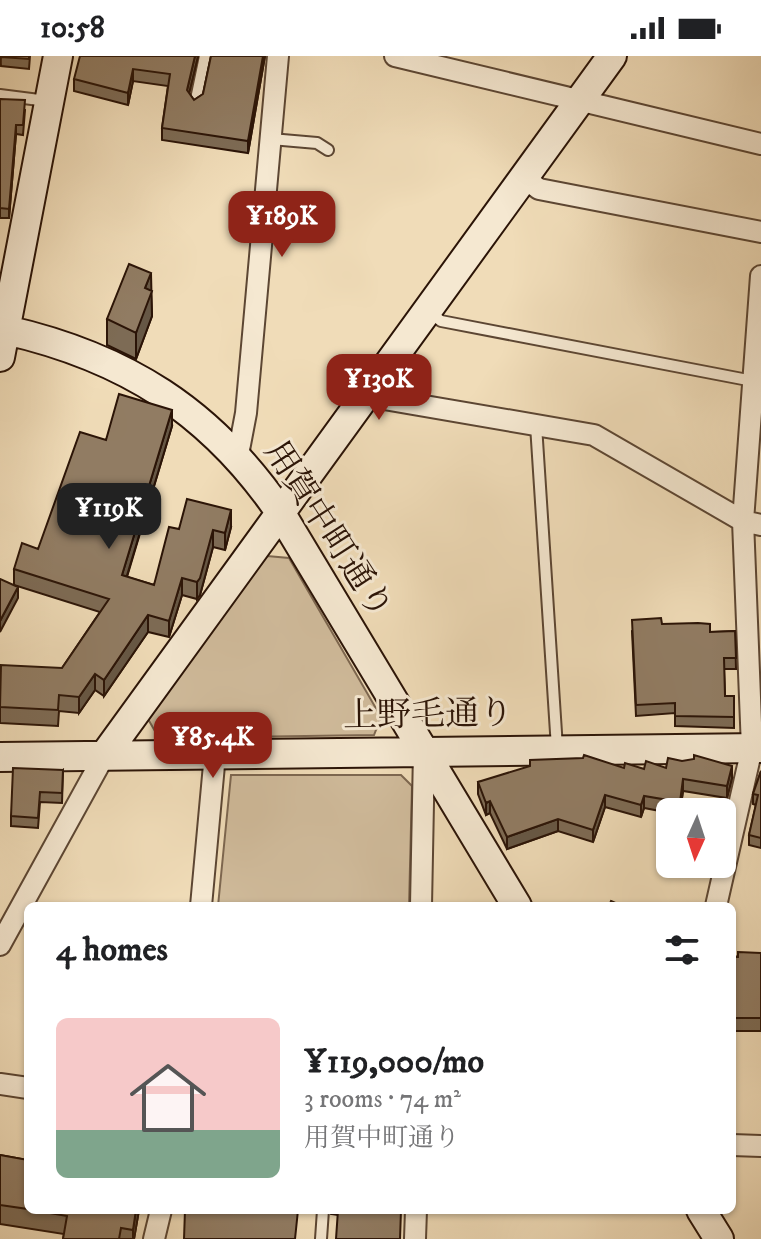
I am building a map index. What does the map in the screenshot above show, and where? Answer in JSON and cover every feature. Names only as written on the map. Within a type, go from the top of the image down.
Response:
[{"type":"street","name":"用賀中町通り","points":[[58,56],[2,339],[144,382],[194,414],[238,455],[280,512],[515,902]]},
{"type":"street","points":[[238,455],[246,413],[278,56]]},
{"type":"street","points":[[395,56],[578,103],[761,144]]},
{"type":"street","points":[[0,945],[104,756],[612,56]]},
{"type":"street","points":[[524,178],[539,189],[761,232]]},
{"type":"street","points":[[717,902],[757,748],[752,523],[753,381],[761,276]]},
{"type":"street","points":[[369,391],[384,399],[594,435],[752,523]]},
{"type":"street","name":"上野毛通り","points":[[0,757],[757,748]]},
{"type":"street","points":[[421,902],[424,751]]},
{"type":"street","points":[[201,902],[215,754]]},
{"type":"street","points":[[0,1084],[24,1087]]},
{"type":"street","points":[[736,1145],[761,1146]]},
{"type":"street","points":[[154,1239],[160,1214]]},
{"type":"street","points":[[415,1239],[416,1214]]},
{"type":"street","points":[[703,1214],[719,1239]]},
{"type":"lane","points":[[195,104],[205,56]]},
{"type":"lane","points":[[0,95],[49,102]]},
{"type":"lane","points":[[271,139],[317,143],[328,150]]},
{"type":"lane","points":[[428,311],[441,321],[753,381]]},
{"type":"lane","points":[[536,425],[557,750]]},
{"type":"lane","points":[[321,1239],[323,1214]]},
{"type":"shaded area","points":[[267,556],[289,558],[381,717],[374,735],[159,738],[148,719]]},
{"type":"shaded area","points":[[231,775],[401,775],[412,786],[409,902],[218,902]]},
{"type":"building","points":[[0,56],[29,56],[29,59],[1,57],[0,66]]},
{"type":"building","points":[[80,56],[195,56],[187,90],[194,100],[203,94],[211,56],[263,56],[248,141],[162,128],[170,74],[133,69],[128,93],[74,79]]},
{"type":"building","points":[[0,99],[25,100],[23,125],[16,125],[9,209],[0,208]]},
{"type":"building","points":[[129,264],[151,273],[145,288],[152,291],[136,333],[107,319]]},
{"type":"building","points":[[119,394],[172,410],[122,575],[154,585],[169,527],[179,529],[187,499],[231,510],[225,533],[213,530],[197,582],[182,578],[169,621],[148,615],[104,680],[95,674],[79,697],[59,695],[58,710],[0,707],[1,665],[62,668],[109,599],[14,569],[22,543],[38,549],[80,432],[106,440]]},
{"type":"building","points":[[0,579],[18,587],[0,621]]},
{"type":"building","points":[[661,618],[662,624],[710,624],[710,632],[735,631],[736,658],[724,658],[725,696],[734,696],[734,717],[675,716],[675,703],[636,705],[632,620]]},
{"type":"building","points":[[584,755],[624,768],[625,763],[644,769],[646,761],[666,768],[668,758],[682,761],[694,759],[694,755],[732,766],[727,786],[683,779],[681,798],[644,796],[641,805],[605,795],[593,830],[558,819],[507,837],[490,801],[486,803],[478,782],[530,766],[530,760],[583,758]]},
{"type":"building","points":[[13,768],[63,770],[62,793],[40,792],[38,818],[11,816]]},
{"type":"building","points":[[761,771],[761,838],[749,835],[758,795],[753,794]]},
{"type":"building","points":[[738,952],[761,953],[761,1018],[736,1018]]},
{"type":"building","points":[[0,1155],[24,1159],[24,1208],[0,1205]]},
{"type":"building","points":[[56,1214],[135,1214],[133,1230],[121,1228],[119,1239],[63,1239],[67,1216]]},
{"type":"building","points":[[185,1214],[298,1214],[295,1239],[184,1239]]},
{"type":"building","points":[[338,1214],[401,1214],[400,1239],[336,1239]]}]
